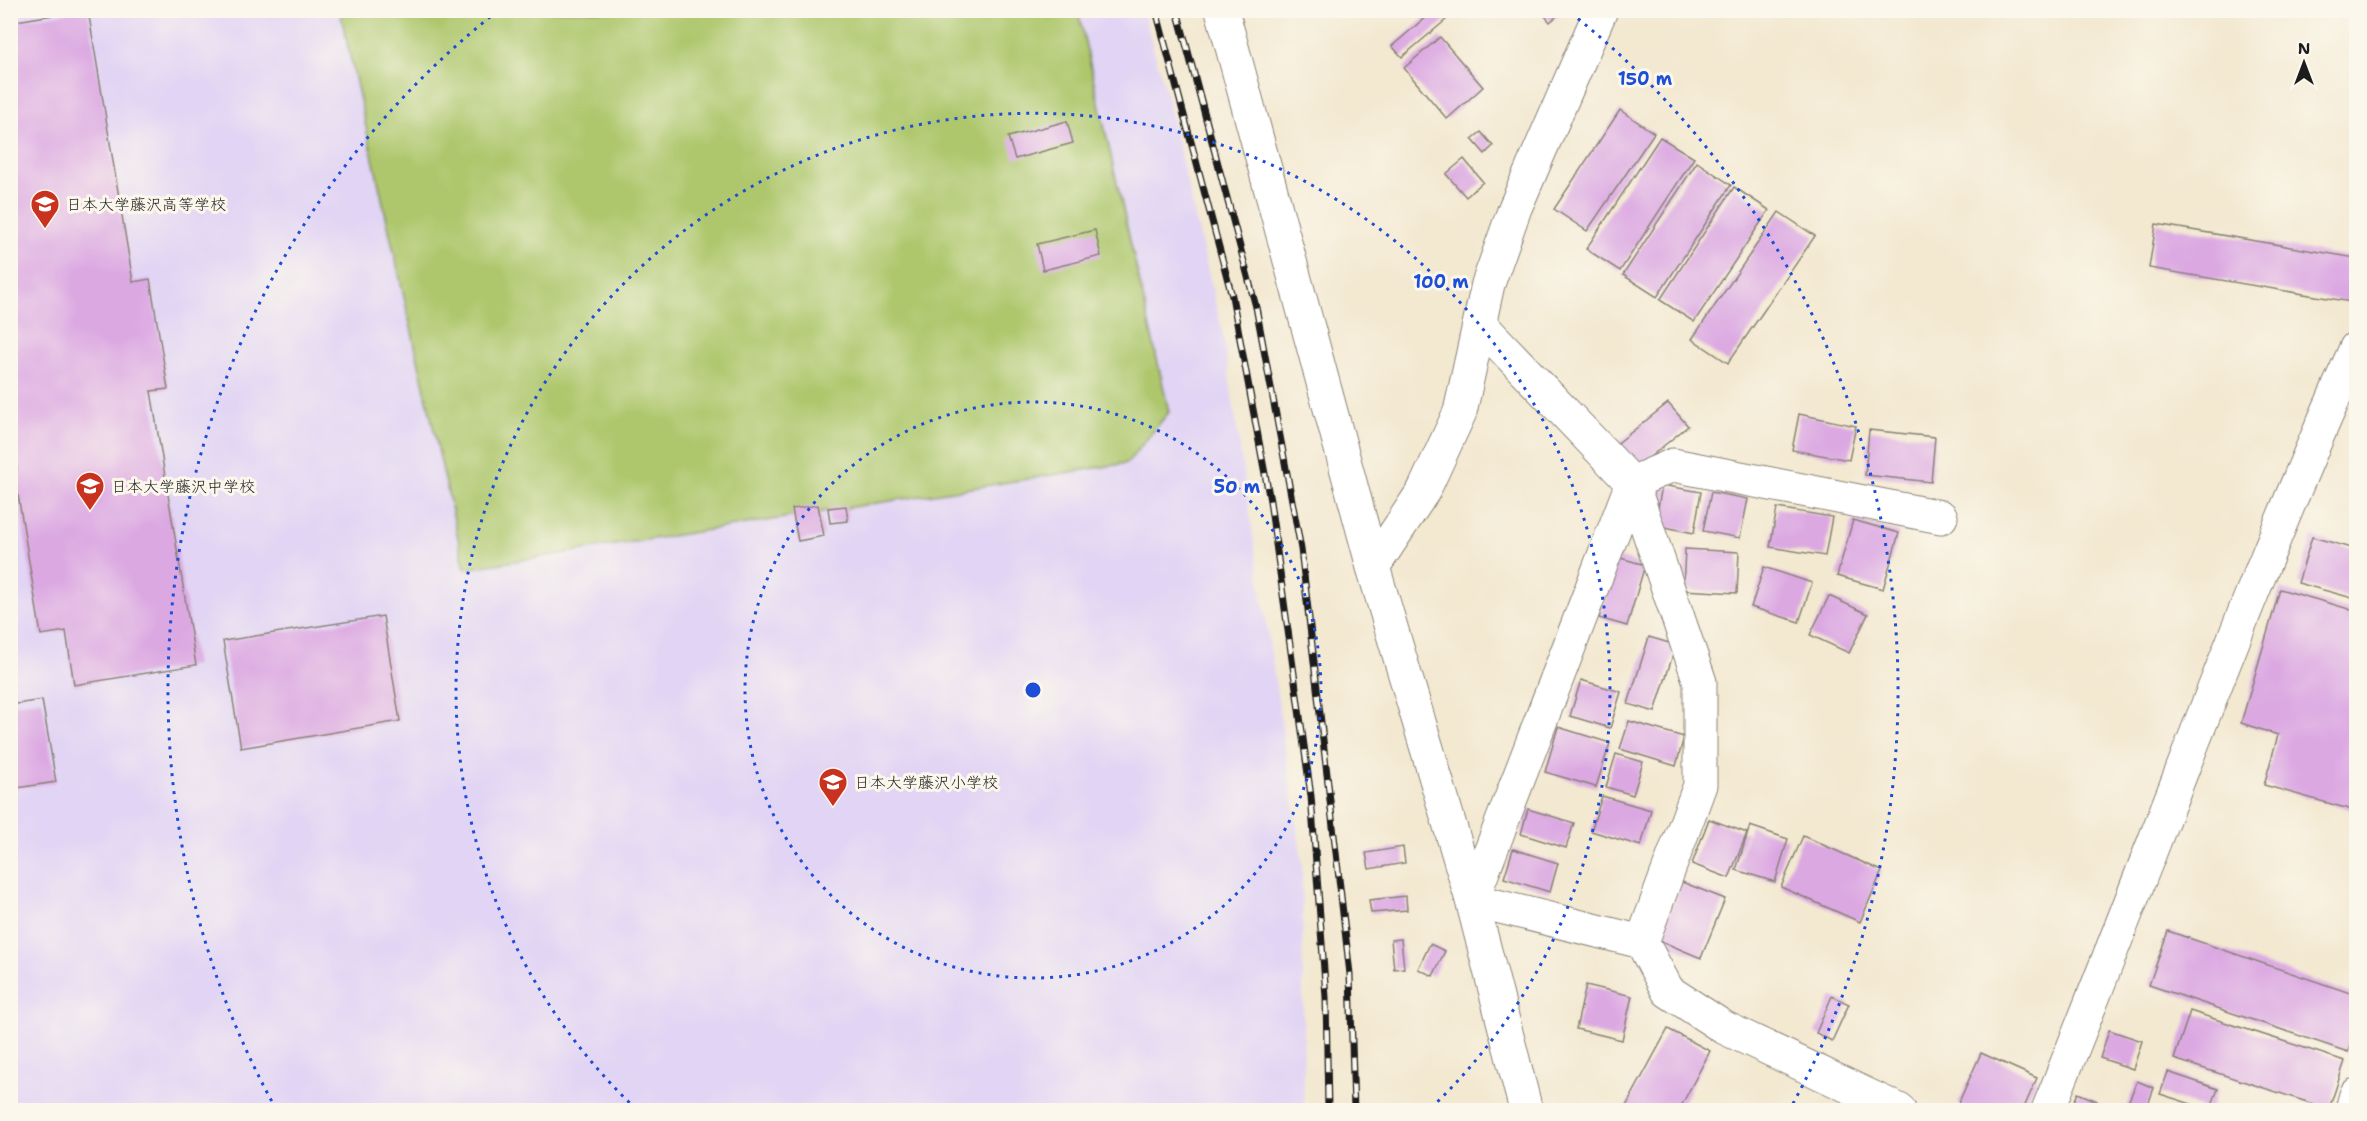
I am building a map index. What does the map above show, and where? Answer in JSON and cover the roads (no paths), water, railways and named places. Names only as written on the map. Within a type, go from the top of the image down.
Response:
[{"type":"street","points":[[1222,10],[1373,567],[1472,900],[1526,1110]]},
{"type":"street","points":[[1373,567],[1424,490],[1460,412],[1481,325],[1488,284],[1515,208],[1601,10]]},
{"type":"street","points":[[1481,325],[1632,483],[1700,682],[1700,785],[1642,942]]},
{"type":"street","points":[[2048,1110],[2235,638],[2356,348]]},
{"type":"street","points":[[1472,900],[1632,483],[1673,465],[1941,517]]},
{"type":"street","points":[[1472,900],[1642,942],[1668,991],[1677,997],[1724,1027],[1899,1110]]},
{"type":"street","points":[[2352,1110],[2356,1095]]},
{"type":"railway","points":[[1156,10],[1232,296],[1270,501],[1311,796],[1326,997],[1328,1110]]},
{"type":"railway","points":[[1177,10],[1256,307],[1301,549],[1350,974],[1354,1110]]},
{"type":"place","name":"日本大学藤沢高等学校","points":[[45,230]]},
{"type":"place","name":"日本大学藤沢中学校","points":[[90,512]]},
{"type":"place","name":"日本大学藤沢小学校","points":[[833,808]]}]
